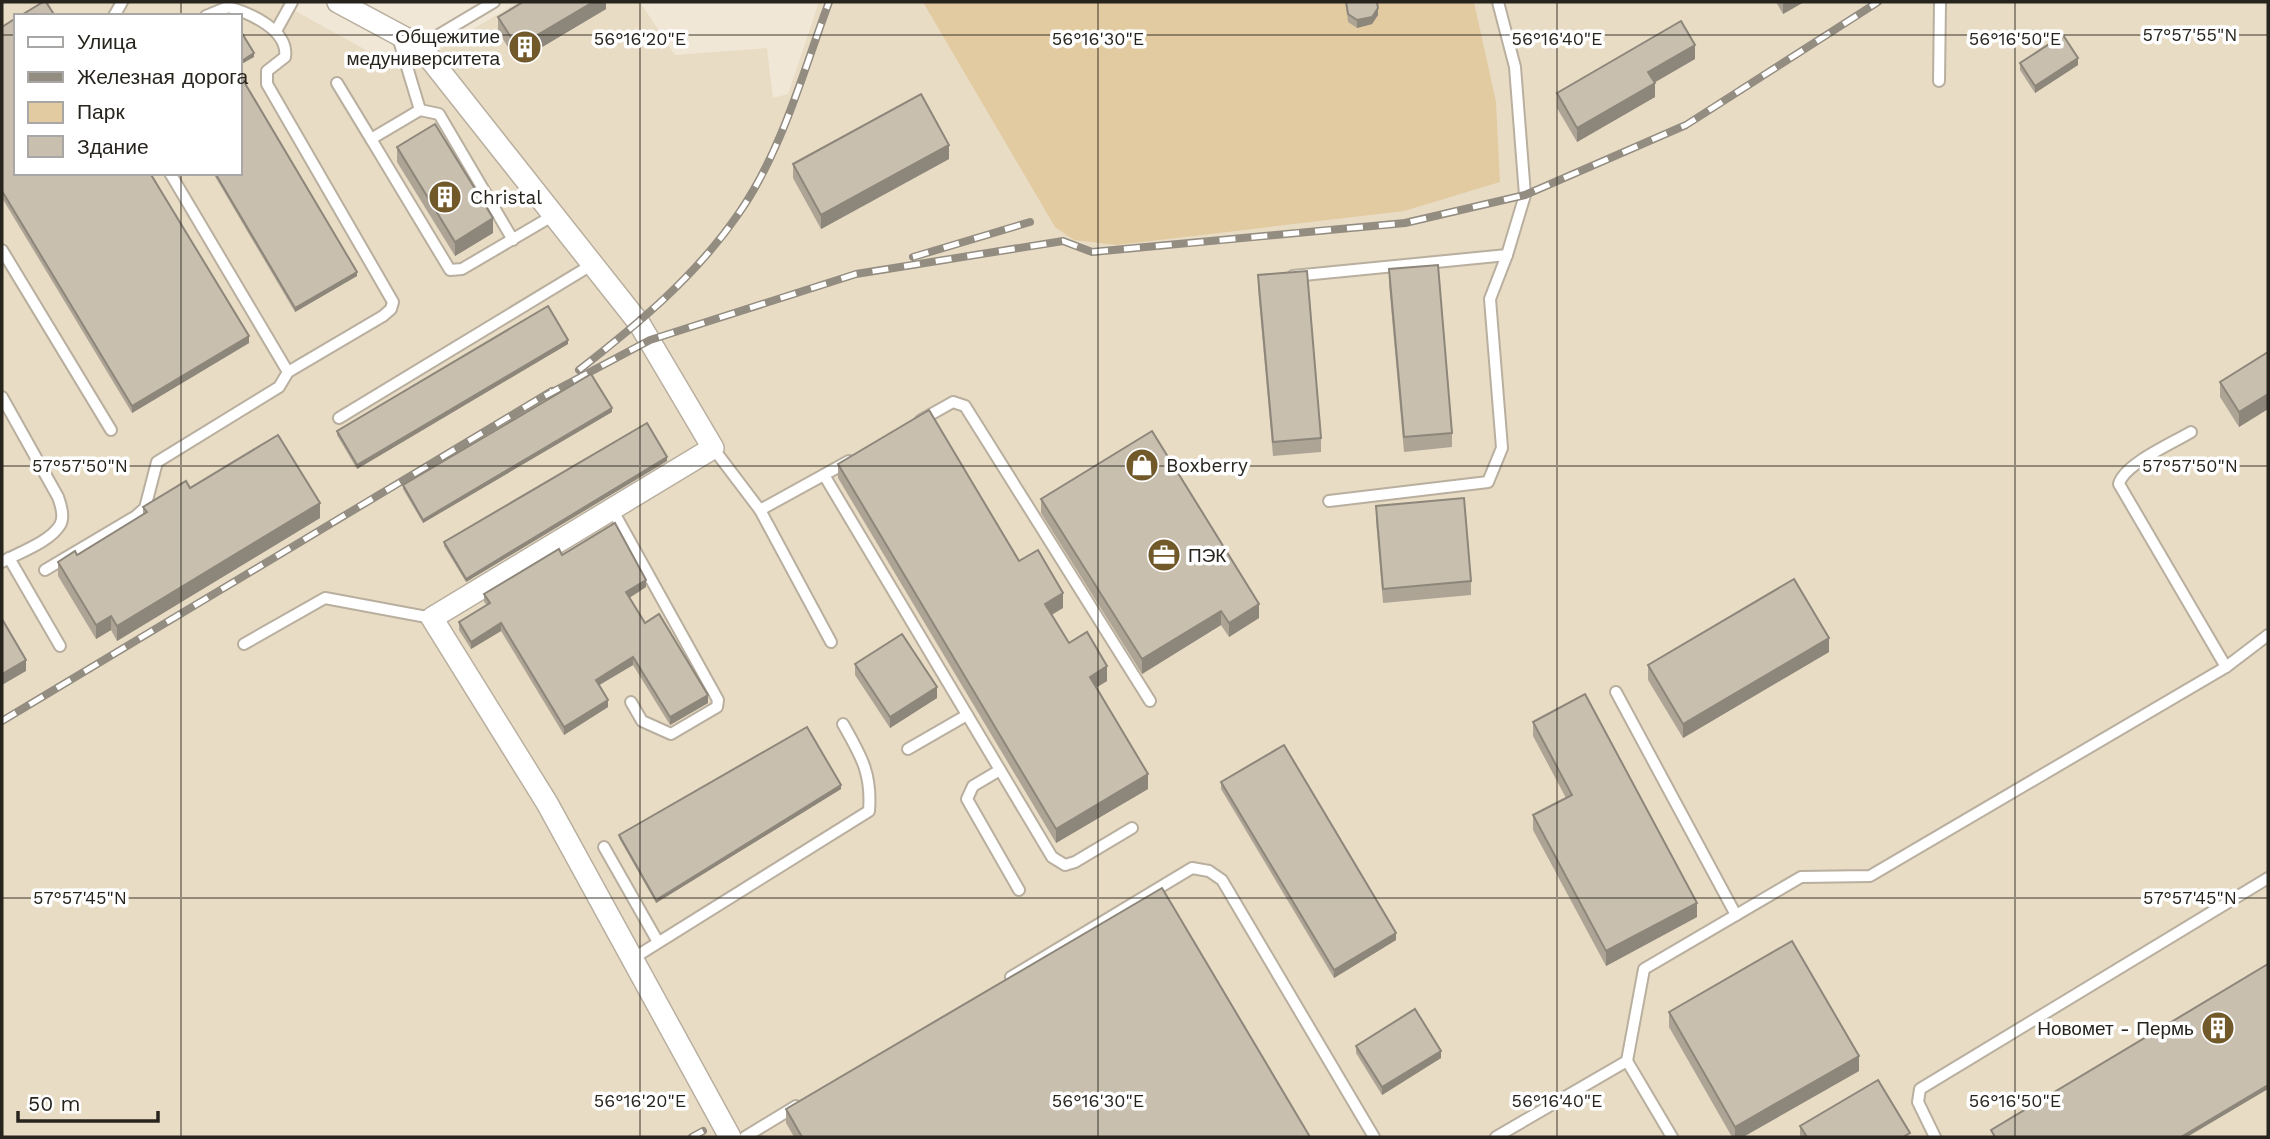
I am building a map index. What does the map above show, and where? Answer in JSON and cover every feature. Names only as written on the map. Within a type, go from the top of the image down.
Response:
[{"type":"street","points":[[338,2],[420,46],[639,323],[713,448],[432,618],[547,803],[730,1137]]},
{"type":"lane","points":[[276,31],[292,2]]},
{"type":"lane","points":[[420,46],[494,2]]},
{"type":"lane","points":[[1329,501],[1488,482],[1502,448],[1490,299],[1525,195],[1515,67],[1498,2]]},
{"type":"lane","points":[[1939,81],[1940,2]]},
{"type":"lane","points":[[45,570],[145,508],[157,462],[279,387],[288,372],[391,309],[393,302],[267,84],[267,71],[285,57],[284,45],[276,31],[228,7],[211,14]]},
{"type":"lane","points":[[397,34],[420,110]]},
{"type":"lane","points":[[337,83],[450,270],[462,270],[554,215]]},
{"type":"lane","points":[[370,139],[420,110],[439,114],[513,240]]},
{"type":"lane","points":[[171,175],[288,372]]},
{"type":"lane","points":[[2,250],[111,430]]},
{"type":"lane","points":[[1276,278],[1507,255]]},
{"type":"lane","points":[[339,418],[593,264]]},
{"type":"lane","points":[[2,397],[58,496],[62,511],[61,524],[49,535],[5,560],[60,646]]},
{"type":"lane","points":[[906,428],[953,402],[965,406],[1150,701]]},
{"type":"lane","points":[[2191,432],[2131,468],[2122,475],[2119,484],[2225,667]]},
{"type":"lane","points":[[713,448],[760,510],[831,642]]},
{"type":"lane","points":[[760,510],[859,455]]},
{"type":"lane","points":[[824,475],[1057,862],[1065,865],[1075,862],[1132,828]]},
{"type":"lane","points":[[612,509],[718,700],[717,707],[671,734],[642,720],[631,702]]},
{"type":"lane","points":[[244,644],[326,598],[432,618]]},
{"type":"lane","points":[[1672,1137],[1627,1061],[1644,969],[1801,877],[1870,876],[2225,667],[2268,635]]},
{"type":"lane","points":[[1616,692],[1736,915]]},
{"type":"lane","points":[[908,749],[967,715]]},
{"type":"lane","points":[[632,959],[869,811],[871,793],[866,766],[843,724]]},
{"type":"lane","points":[[1000,770],[973,786],[967,799],[1018,890]]},
{"type":"lane","points":[[604,847],[659,942]]},
{"type":"lane","points":[[1004,981],[1192,868],[1209,871],[1222,880],[1374,1137]]},
{"type":"lane","points":[[1935,1137],[1918,1102],[1920,1089],[2268,878]]},
{"type":"lane","points":[[1496,1137],[1627,1061]]},
{"type":"lane","points":[[745,1137],[804,1102]]},
{"type":"shaded area","points":[[2,2],[279,2],[404,71],[518,2],[640,2],[675,55],[767,48],[773,98],[788,94],[819,2],[2268,2],[2268,1137],[2,1137]]},
{"type":"green space","points":[[923,2],[1474,2],[1496,102],[1500,182],[1404,211],[1117,245],[1074,240],[1055,227]]},
{"type":"building","points":[[46,2],[54,14],[23,14]]},
{"type":"building","points":[[523,2],[593,2],[517,47],[498,17]]},
{"type":"building","points":[[1346,2],[1377,2],[1378,8],[1372,17],[1357,20],[1348,14]]},
{"type":"building","points":[[14,19],[14,175],[151,175],[249,336],[132,406],[2,191],[2,27]]},
{"type":"building","points":[[1681,21],[1695,45],[1648,72],[1655,83],[1577,128],[1557,93]]},
{"type":"building","points":[[242,33],[254,53],[242,61]]},
{"type":"building","points":[[2063,35],[2078,58],[2035,86],[2020,63]]},
{"type":"building","points":[[242,78],[357,272],[295,308],[216,175],[242,175]]},
{"type":"building","points":[[921,94],[949,145],[821,215],[793,164]]},
{"type":"building","name":"Christal","points":[[435,124],[493,218],[455,242],[397,147]]},
{"type":"building","points":[[1438,265],[1452,433],[1404,437],[1389,269]]},
{"type":"building","points":[[1307,271],[1321,438],[1273,442],[1258,275]]},
{"type":"building","points":[[548,306],[568,340],[357,465],[337,431]]},
{"type":"building","points":[[2268,352],[2268,394],[2239,412],[2220,382]]},
{"type":"building","points":[[591,374],[612,408],[423,520],[403,485]]},
{"type":"building","points":[[929,410],[1019,561],[1038,550],[1063,593],[1045,604],[1069,643],[1087,632],[1107,666],[1090,677],[1148,774],[1056,829],[838,464]]},
{"type":"building","points":[[647,423],[667,457],[466,579],[444,542]]},
{"type":"building","points":[[1152,431],[1259,604],[1229,623],[1221,611],[1142,659],[1041,499]]},
{"type":"building","points":[[278,435],[320,503],[117,626],[111,616],[96,625],[58,562],[75,551],[77,555],[147,512],[143,507],[186,481],[190,488]]},
{"type":"building","points":[[1464,498],[1471,581],[1383,589],[1376,506]]},
{"type":"building","points":[[615,523],[646,580],[626,592],[645,623],[659,614],[708,695],[670,717],[633,657],[596,680],[608,700],[564,727],[501,623],[471,642],[459,622],[490,603],[484,594],[559,549],[562,555]]},
{"type":"building","points":[[1794,579],[1829,638],[1683,724],[1648,665]]},
{"type":"building","points":[[2,619],[26,660],[2,674]]},
{"type":"building","points":[[902,634],[937,687],[890,717],[855,664]]},
{"type":"building","points":[[1585,694],[1697,903],[1606,951],[1533,815],[1572,795],[1533,722]]},
{"type":"building","points":[[807,727],[841,785],[656,900],[619,835]]},
{"type":"building","points":[[1284,745],[1396,933],[1334,970],[1221,782]]},
{"type":"building","points":[[1162,888],[1310,1137],[802,1137],[786,1109]]},
{"type":"building","points":[[1792,941],[1859,1056],[1735,1127],[1669,1012]]},
{"type":"building","name":"Новомет - Пермь","points":[[2268,964],[2268,1085],[2181,1137],[1995,1137],[1991,1130]]},
{"type":"building","points":[[1415,1009],[1441,1051],[1382,1087],[1356,1046]]},
{"type":"building","points":[[1878,1080],[1910,1133],[1903,1137],[1807,1137],[1800,1126]]},
{"type":"railway","points":[[579,370],[665,298],[704,258],[739,213],[768,164],[780,137],[829,2]]},
{"type":"railway","points":[[545,396],[650,340],[856,274],[1063,241],[1092,252],[1405,223],[1525,195],[1686,125],[1878,2]]},
{"type":"railway","points":[[913,257],[1030,222]]},
{"type":"railway","points":[[2,721],[552,391]]},
{"type":"railway","points":[[692,1137],[703,1131]]},
{"type":"place","name":"Общежитие медуниверситета","points":[[525,47]]},
{"type":"place","name":"Christal","points":[[445,197]]},
{"type":"place","name":"Boxberry","points":[[1142,465]]},
{"type":"place","name":"ПЭК","points":[[1164,555]]},
{"type":"place","name":"Новомет - Пермь","points":[[2218,1028]]}]
